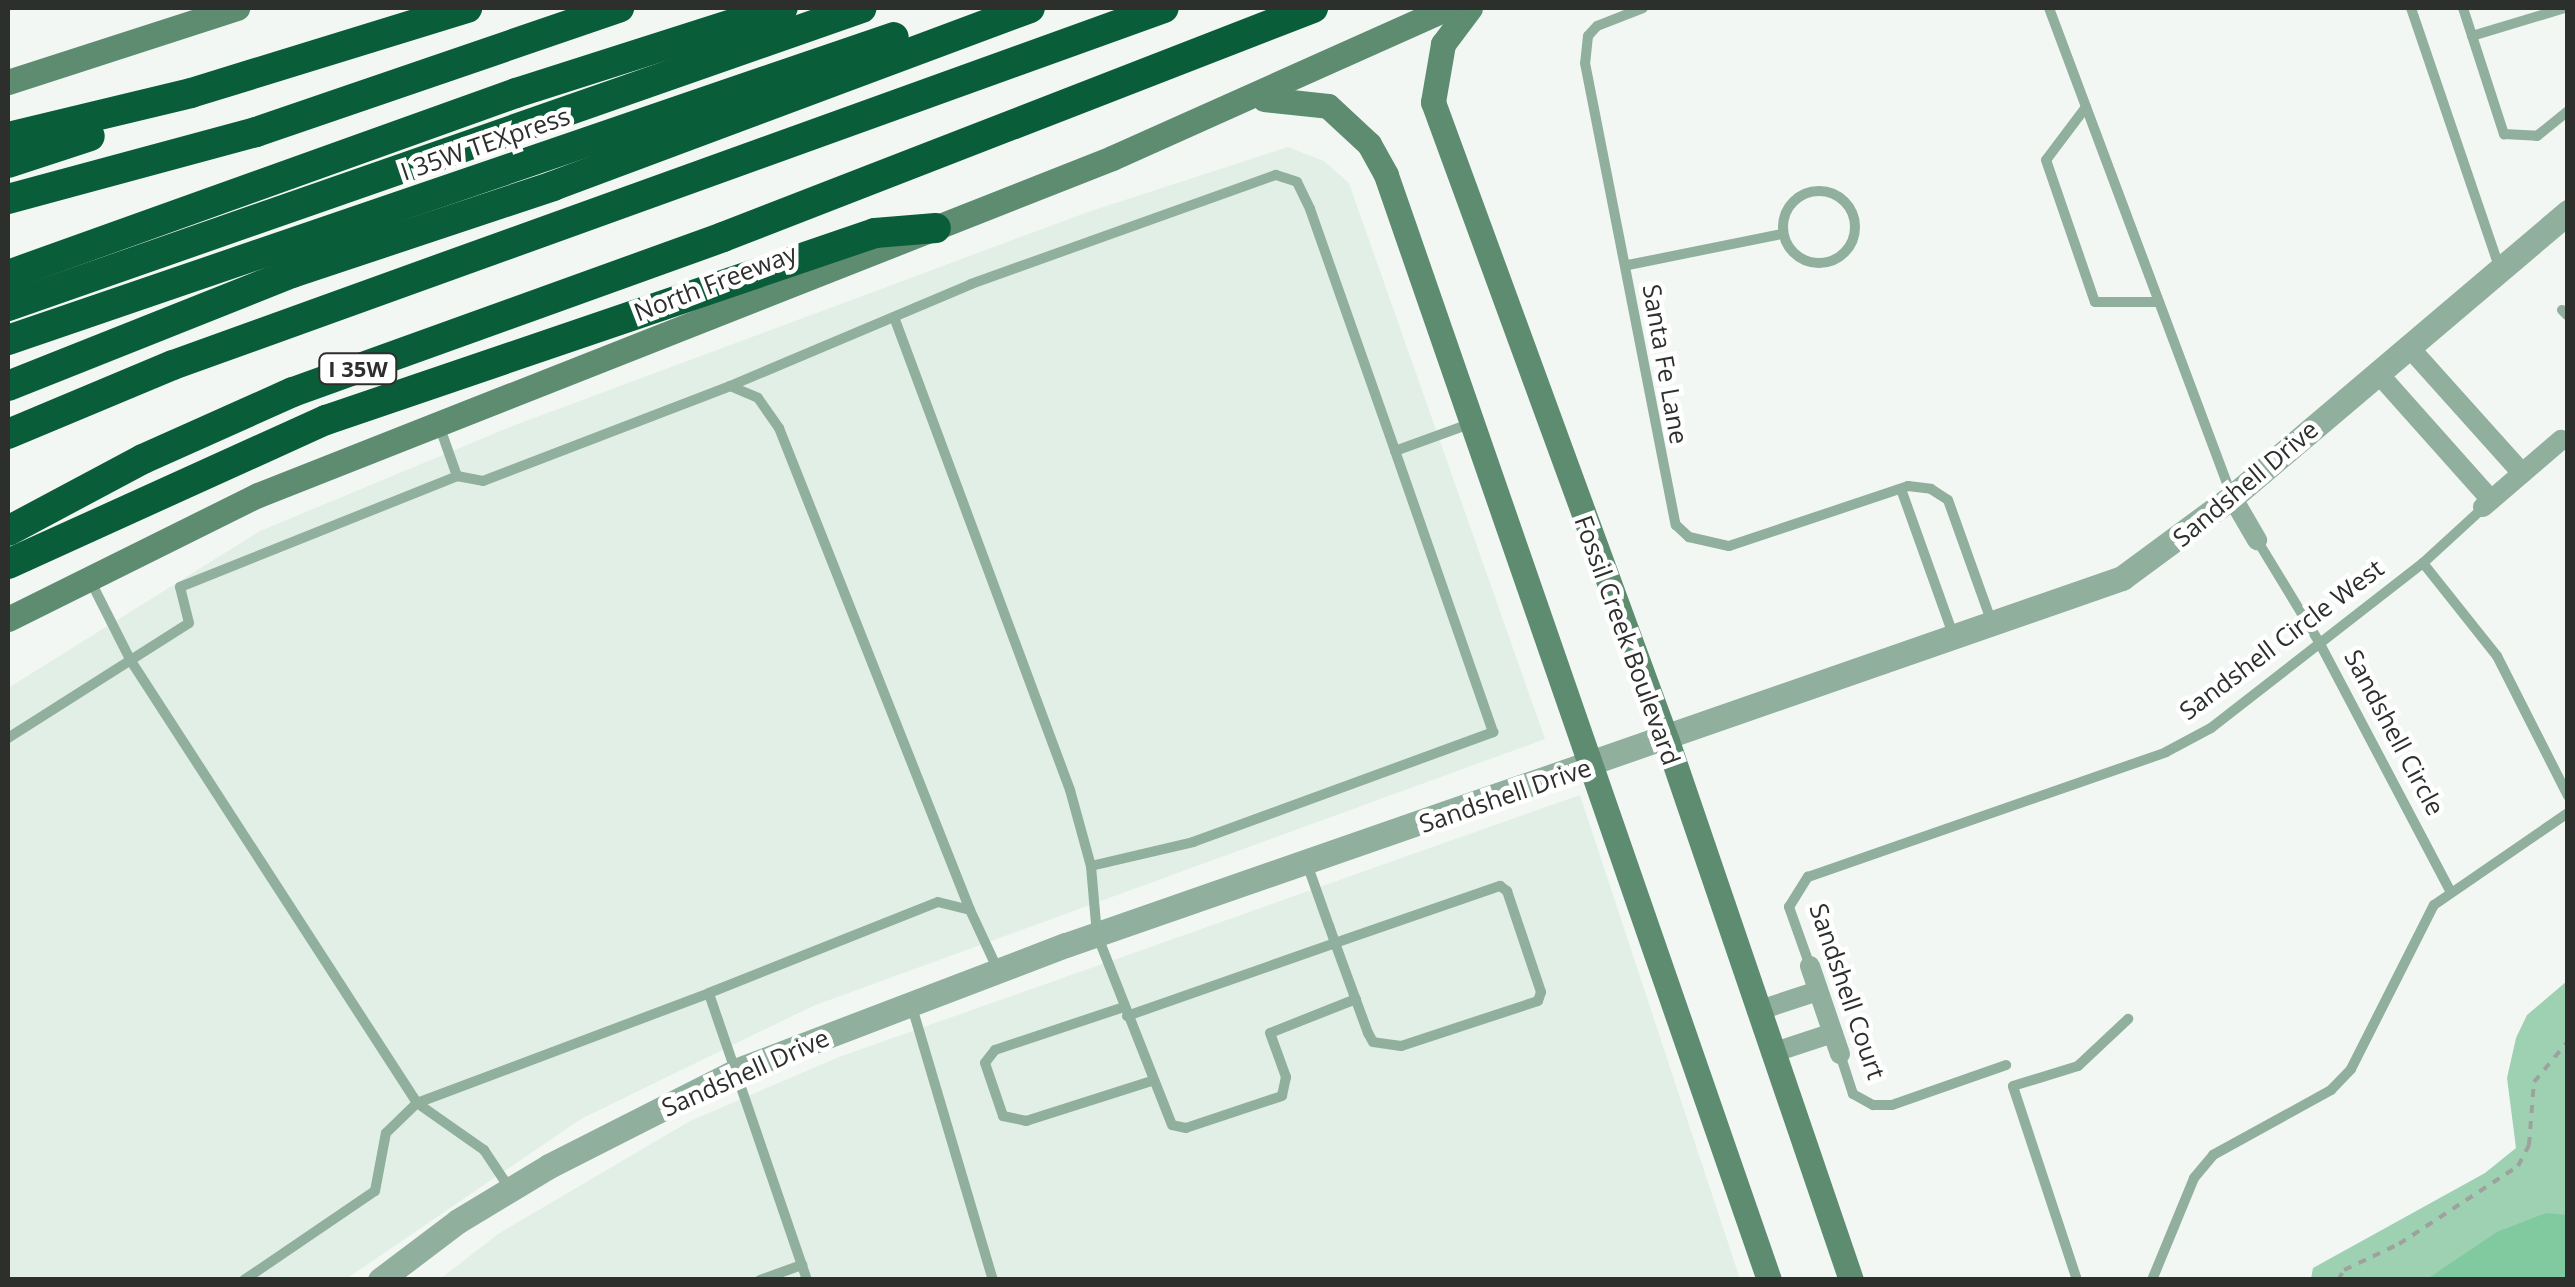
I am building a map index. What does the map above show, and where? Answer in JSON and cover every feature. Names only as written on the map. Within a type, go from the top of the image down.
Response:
[{"type":"highway","points":[[8,164],[261,72],[467,8]]},
{"type":"highway","points":[[8,199],[256,132],[619,8]]},
{"type":"highway","points":[[8,275],[516,93],[783,8]]},
{"type":"highway","name":"I 35W TEXpress","points":[[8,306],[862,8]]},
{"type":"highway","name":"I 35W TEXpress","points":[[8,340],[983,8]]},
{"type":"highway","points":[[8,383],[292,273],[553,186],[1030,8]]},
{"type":"highway","points":[[8,434],[174,365],[1164,8]]},
{"type":"highway","name":"North Freeway","points":[[8,532],[143,459],[293,392],[896,172],[1313,8]]},
{"type":"highway","points":[[8,138],[193,98]]},
{"type":"highway","points":[[8,564],[209,469],[362,406],[875,234],[936,228]]},
{"type":"highway","points":[[8,258],[124,233]]},
{"type":"main road","points":[[8,82],[236,8]]},
{"type":"main road","name":"North Freeway","points":[[8,620],[88,576],[258,495],[936,228],[1249,100],[1448,8]]},
{"type":"main road","name":"Fossil Creek Boulevard","points":[[1470,8],[1454,23],[1438,56],[1433,102],[1666,741],[1851,1280]]},
{"type":"main road","points":[[1249,100],[1294,97],[1328,106],[1370,144],[1595,764],[1769,1280]]},
{"type":"street","name":"Sandshell Drive","points":[[391,1276],[510,1190],[738,1070],[910,1001],[1666,741],[2122,578],[2232,497],[2568,212]]},
{"type":"street","points":[[2408,346],[2522,472]]},
{"type":"street","points":[[2378,372],[2487,504]]},
{"type":"street","name":"Sandshell Circle West","points":[[2487,504],[2564,437]]},
{"type":"street","name":"Sandshell Circle","points":[[2232,497],[2257,540]]},
{"type":"street","name":"Sandshell Court","points":[[1810,966],[1840,1054]]},
{"type":"street","points":[[1758,1011],[1818,991]]},
{"type":"street","points":[[1772,1053],[1832,1032]]},
{"type":"lane","name":"Santa Fe Lane","points":[[1642,8],[1597,26],[1585,49],[1670,505],[1689,538],[1728,546],[1901,489]]},
{"type":"lane","points":[[2049,8],[2232,497]]},
{"type":"lane","points":[[2411,8],[2499,268]]},
{"type":"lane","points":[[2463,8],[2504,134],[2537,136],[2568,111]]},
{"type":"lane","points":[[2472,36],[2565,8]]},
{"type":"lane","points":[[2086,107],[2046,160],[2095,302],[2159,302]]},
{"type":"lane","points":[[8,738],[188,623],[180,587],[458,476],[483,481],[730,386],[894,317],[1276,175],[1296,182],[1310,209],[1493,732],[1193,842],[1091,866]]},
{"type":"lane","points":[[1817,190],[1837,194],[1852,209],[1856,230],[1849,250],[1832,262],[1810,263],[1792,253],[1782,234],[1784,213],[1797,196],[1817,190]]},
{"type":"lane","points":[[1628,265],[1782,234]]},
{"type":"lane","points":[[894,317],[1070,790],[1091,866],[1097,935],[1172,1125],[1186,1128],[1282,1096],[1286,1077],[1270,1033],[1356,999]]},
{"type":"lane","points":[[730,386],[758,398],[780,428],[970,910],[998,970]]},
{"type":"lane","points":[[1395,451],[1474,423]]},
{"type":"lane","points":[[438,424],[458,476]]},
{"type":"lane","points":[[1955,640],[1901,489],[1932,489],[1948,500],[1993,626]]},
{"type":"lane","name":"Sandshell Circle West","points":[[1928,836],[2166,752],[2211,728],[2423,563],[2487,504]]},
{"type":"lane","name":"Sandshell Circle","points":[[2257,540],[2319,642],[2450,889]]},
{"type":"lane","points":[[2423,563],[2497,656],[2568,796]]},
{"type":"lane","points":[[88,576],[131,661],[417,1103],[484,1150],[510,1190]]},
{"type":"lane","points":[[2156,1279],[2194,1178],[2213,1155],[2331,1090],[2352,1069],[2434,905],[2450,889],[2568,813]]},
{"type":"lane","name":"Sandshell Court","points":[[1810,966],[1789,906],[1796,888],[1808,876],[1928,836]]},
{"type":"lane","points":[[1152,1081],[1026,1122],[1003,1116],[985,1064],[995,1050],[1125,1011],[1335,942],[1500,886],[1508,890],[1542,992],[1538,1000],[1401,1046],[1373,1042],[1356,999],[1335,942],[1306,863]]},
{"type":"lane","points":[[244,1280],[375,1192],[376,1155],[386,1132],[417,1103],[938,902],[970,910]]},
{"type":"lane","points":[[709,993],[807,1280]]},
{"type":"lane","points":[[910,1001],[993,1280]]},
{"type":"lane","points":[[2077,1280],[2013,1086],[2078,1066],[2128,1019]]},
{"type":"lane","name":"Sandshell Court","points":[[1840,1054],[1854,1094],[1873,1104],[1892,1106],[2006,1065]]},
{"type":"lane","points":[[760,1280],[802,1265]]},
{"type":"path","points":[[2338,1280],[2344,1270],[2399,1244],[2518,1166],[2529,1144],[2534,1082],[2568,1041]]},
{"type":"shaded area","points":[[1288,147],[1324,161],[1349,183],[1545,739],[813,1006],[581,1119],[346,1279],[8,1279],[8,688],[260,531],[515,425],[1088,212]]},
{"type":"shaded area","points":[[1580,795],[1740,1279],[440,1279],[498,1234],[690,1121],[839,1057]]},
{"type":"shaded area","points":[[2567,981],[2567,1279],[2311,1279],[2313,1268],[2485,1173],[2516,1148],[2507,1078],[2516,1038],[2527,1015]]},
{"type":"shaded area","points":[[2546,1213],[2567,1215],[2567,1279],[2427,1279],[2497,1232]]}]
